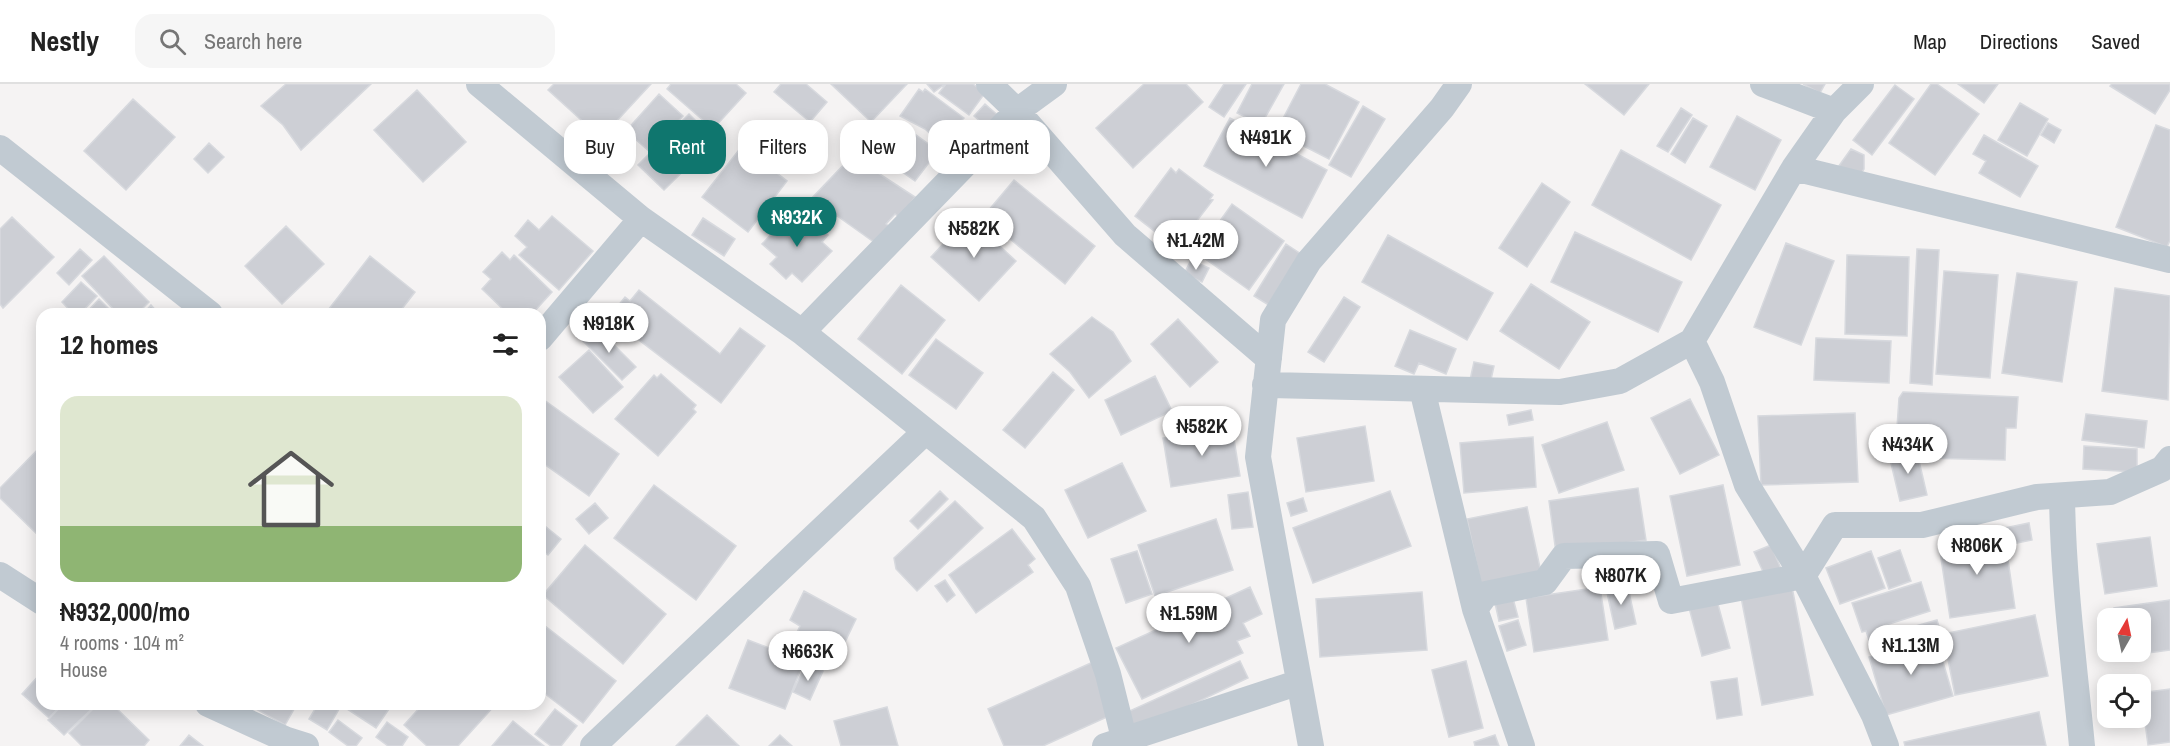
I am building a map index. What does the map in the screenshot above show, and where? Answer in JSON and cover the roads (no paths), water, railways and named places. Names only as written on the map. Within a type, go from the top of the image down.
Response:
[{"type":"street","points":[[479,84],[641,219],[802,332],[1034,518],[1078,586],[1108,674],[1118,744],[1297,683]]},
{"type":"street","points":[[989,84],[1017,111],[1125,235],[1269,359]]},
{"type":"street","points":[[802,332],[1017,111],[1054,84]]},
{"type":"street","points":[[1311,746],[1297,683],[1258,457],[1273,320],[1309,261],[1442,108],[1459,84]]},
{"type":"street","points":[[1763,84],[1834,111]]},
{"type":"street","points":[[1265,385],[1560,392],[1620,381],[1692,341],[1794,168],[1834,111],[1861,84]]},
{"type":"street","points":[[0,148],[202,308]]},
{"type":"street","points":[[1794,168],[2170,260]]},
{"type":"street","points":[[546,331],[641,219]]},
{"type":"street","points":[[1692,341],[1712,382],[1747,485],[1803,576],[1874,715],[1886,746]]},
{"type":"street","points":[[1422,389],[1475,609],[1522,746]]},
{"type":"street","points":[[593,746],[925,432]]},
{"type":"street","points":[[1475,609],[1486,594],[1545,582],[1563,556],[1657,554],[1671,601],[1803,576],[1835,525],[1922,525],[2037,497],[2110,492],[2162,469],[2170,459]]},
{"type":"street","points":[[2062,496],[2063,559],[2072,628],[2082,746]]},
{"type":"street","points":[[1,578],[36,598]]},
{"type":"street","points":[[221,710],[287,740],[306,746]]}]
